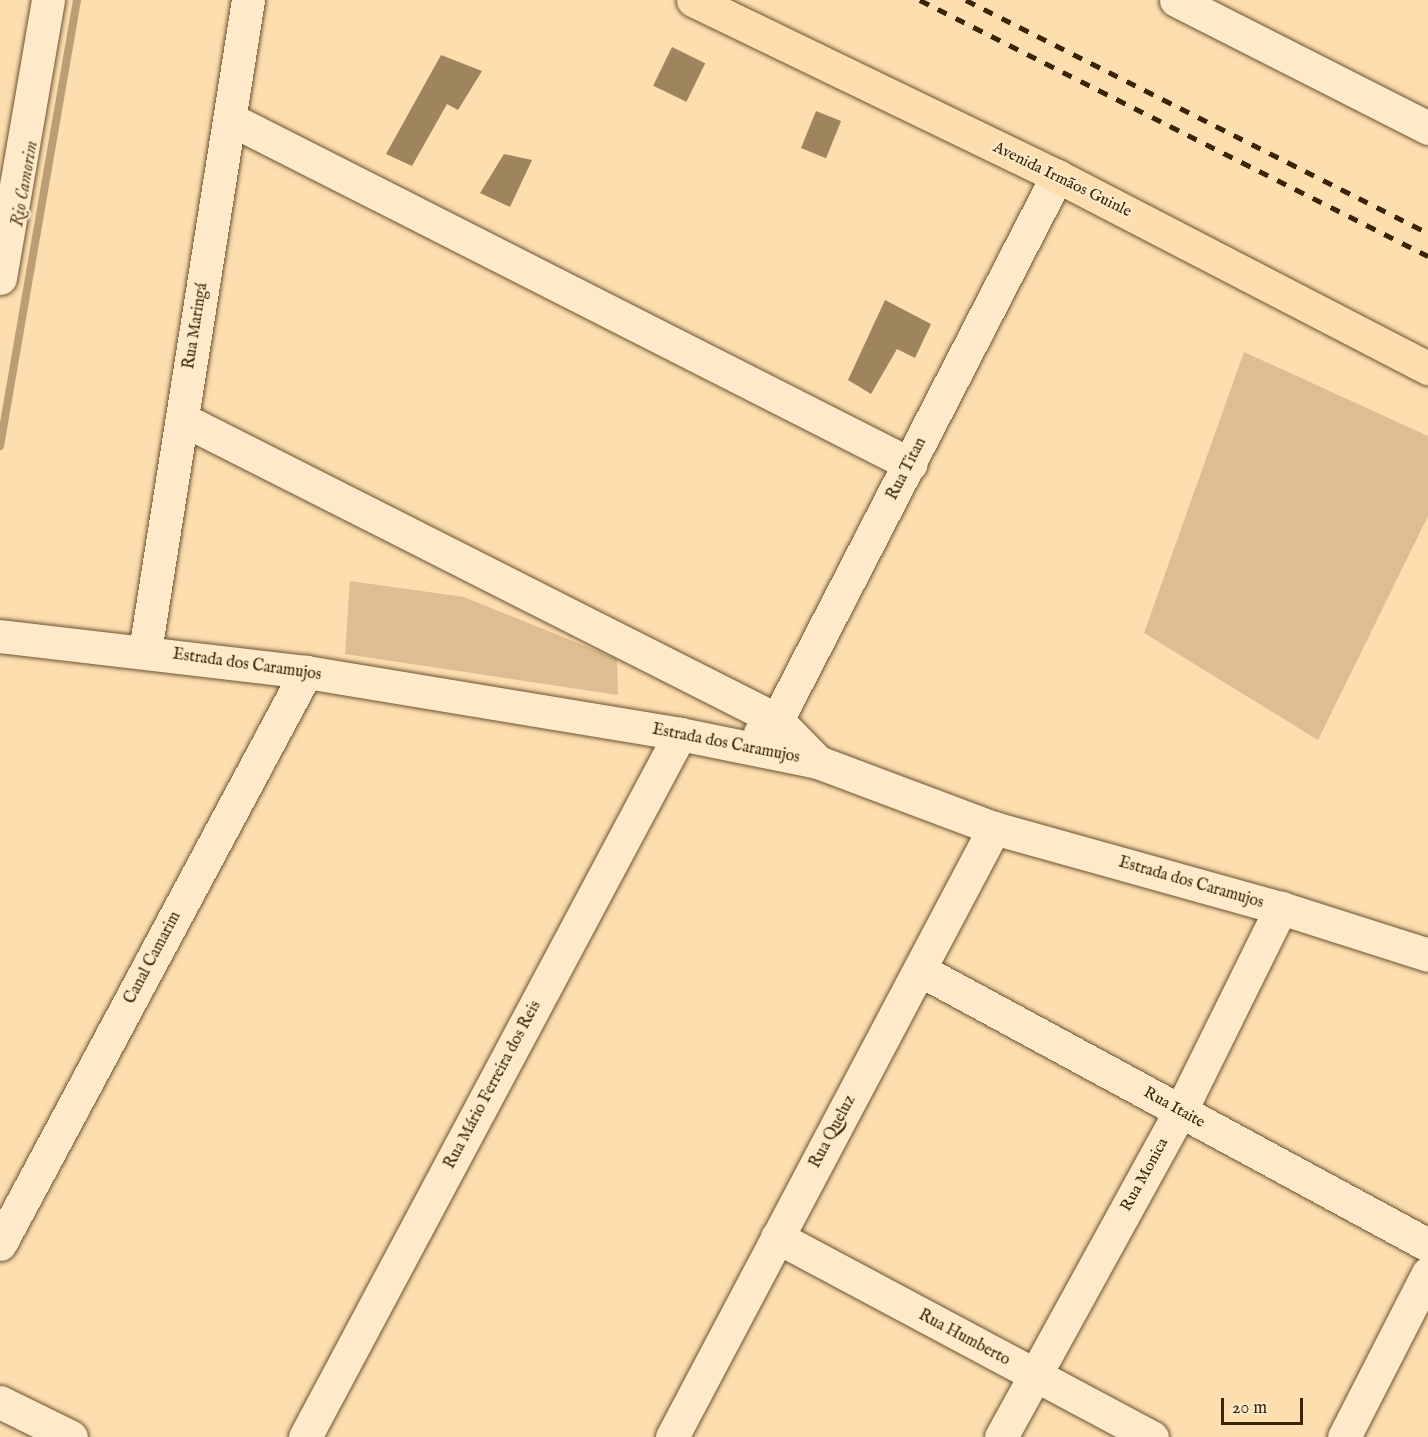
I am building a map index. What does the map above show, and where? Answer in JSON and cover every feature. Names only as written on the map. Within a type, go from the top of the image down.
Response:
[{"type":"main road","name":"Avenida Irmãos Guinle","points":[[693,0],[1057,176],[1428,368]]},
{"type":"street","points":[[0,278],[48,0]]},
{"type":"street","name":"Rua Maringá","points":[[145,651],[248,0]]},
{"type":"street","points":[[1176,0],[1428,128]]},
{"type":"street","points":[[230,119],[910,464]]},
{"type":"street","name":"Rua Titan","points":[[740,748],[777,720],[1057,176]]},
{"type":"street","points":[[182,419],[777,720],[818,762]]},
{"type":"street","name":"Estrada dos Caramujos","points":[[0,636],[145,651],[306,672],[681,734],[740,748],[818,762],[994,828],[1281,908],[1428,955]]},
{"type":"street","name":"Canal Camarim","points":[[0,1244],[306,672]]},
{"type":"street","name":"Rua Mário Ferreira dos Reis","points":[[305,1437],[681,734]]},
{"type":"street","name":"Rua Queluz","points":[[672,1437],[994,828]]},
{"type":"street","name":"Rua Monica","points":[[1001,1437],[1180,1112],[1281,908]]},
{"type":"street","name":"Rua Itaite","points":[[920,970],[1428,1245]]},
{"type":"street","name":"Rua Humberto","points":[[777,1237],[1033,1376],[1152,1437]]},
{"type":"street","points":[[1344,1437],[1428,1273]]},
{"type":"street","points":[[0,1402],[71,1437]]},
{"type":"shaded area","points":[[1244,352],[1428,436],[1428,516],[1318,740],[1144,633]]},
{"type":"shaded area","points":[[350,581],[464,597],[617,659],[618,695],[345,654]]},
{"type":"building","points":[[672,47],[705,63],[686,102],[653,86]]},
{"type":"building","points":[[441,55],[482,71],[458,110],[447,104],[412,166],[386,154]]},
{"type":"building","points":[[816,111],[841,121],[826,158],[801,148]]},
{"type":"building","points":[[504,154],[532,160],[510,207],[480,193]]},
{"type":"building","points":[[885,300],[931,324],[915,358],[897,349],[871,394],[848,380]]},
{"type":"waterway","name":"Rio Camorim","points":[[0,446],[77,0]]},
{"type":"railway","points":[[920,0],[1428,256]]},
{"type":"railway","points":[[966,0],[1428,233]]}]
